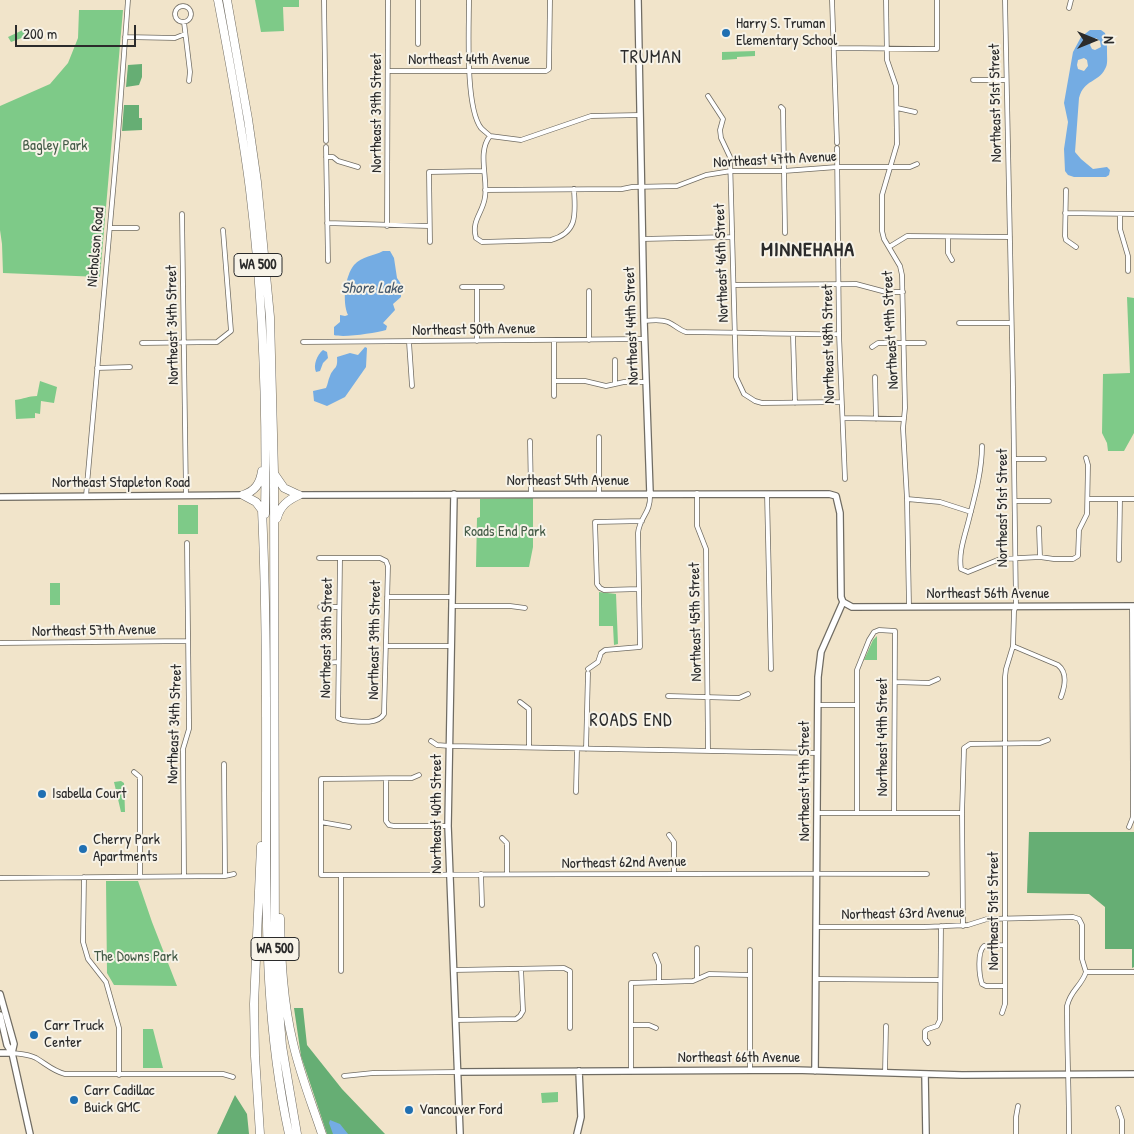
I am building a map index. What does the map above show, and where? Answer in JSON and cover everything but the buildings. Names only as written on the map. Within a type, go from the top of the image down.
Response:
[{"type":"highway","name":"WA 500","points":[[218,0],[239,116],[253,220],[262,334],[265,429],[264,556],[268,982],[275,1055],[288,1134]]},
{"type":"highway","name":"WA 500","points":[[227,0],[248,119],[264,238],[271,337],[274,473],[274,895],[276,979],[282,1046],[297,1134]]},
{"type":"highway","points":[[243,495],[255,489],[261,480],[265,429]]},
{"type":"highway","points":[[274,473],[284,488],[299,495]]},
{"type":"highway","points":[[243,495],[256,502],[262,510],[264,556]]},
{"type":"highway","points":[[274,554],[278,511],[287,502],[299,495]]},
{"type":"highway","points":[[275,763],[280,938],[284,991],[295,1052],[322,1134]]},
{"type":"highway","points":[[260,1134],[254,1004],[262,826],[266,782]]},
{"type":"street","name":"Nicholson Road","points":[[86,496],[128,0]]},
{"type":"street","points":[[180,0],[181,6]]},
{"type":"street","points":[[324,0],[326,141]]},
{"type":"street","name":"Northeast 39th Street","points":[[387,226],[388,0]]},
{"type":"street","points":[[418,0],[418,44]]},
{"type":"street","points":[[469,0],[469,72],[475,112],[481,127],[490,136],[521,140],[591,116],[640,115]]},
{"type":"street","name":"Northeast 44th Avenue","points":[[389,71],[546,71],[549,69],[550,0]]},
{"type":"street","name":"Northeast 44th Street","points":[[586,749],[588,671],[598,662],[601,653],[605,650],[640,647],[638,533],[642,521],[650,508],[644,340],[638,0]]},
{"type":"street","name":"Northeast 48th Street","points":[[832,0],[835,48],[839,334],[846,479]]},
{"type":"street","name":"Northeast 49th Street","points":[[886,0],[887,60],[896,86],[897,144],[882,196],[882,231],[884,239],[900,266],[903,292],[909,606]]},
{"type":"street","points":[[835,48],[937,49],[937,0]]},
{"type":"street","name":"Northeast 51st Street","points":[[1002,1013],[1005,1007],[1005,677],[1013,646],[1014,611],[1016,606],[1005,0]]},
{"type":"street","points":[[1069,8],[1071,0]]},
{"type":"street","points":[[181,6],[188,7],[191,13],[189,19],[184,22],[177,20],[175,15],[177,8],[181,6]]},
{"type":"street","points":[[184,22],[190,72],[189,81]]},
{"type":"street","points":[[125,37],[176,38],[185,34]]},
{"type":"street","points":[[973,80],[1006,80]]},
{"type":"street","name":"Northeast 46th Street","points":[[708,96],[723,118],[720,130],[721,138],[730,156],[736,377],[744,394],[755,401],[770,404],[795,403]]},
{"type":"street","points":[[781,107],[783,109],[785,233]]},
{"type":"street","points":[[897,108],[915,112]]},
{"type":"street","points":[[490,136],[486,141],[484,152],[485,190],[483,205],[475,223],[476,238],[482,242],[560,238],[568,232],[575,215],[574,188]]},
{"type":"street","points":[[326,147],[328,261]]},
{"type":"street","points":[[326,157],[333,157],[338,161],[358,167]]},
{"type":"street","name":"Northeast 47th Avenue","points":[[485,190],[622,189],[677,186],[706,175],[731,171],[784,171],[837,167],[910,167],[917,164]]},
{"type":"street","points":[[430,242],[429,172],[484,171]]},
{"type":"street","points":[[1066,190],[1066,240],[1076,247]]},
{"type":"street","points":[[1065,213],[1134,214]]},
{"type":"street","name":"Northeast 34th Street","points":[[182,214],[186,495]]},
{"type":"street","points":[[1120,214],[1120,229],[1128,256],[1128,271]]},
{"type":"street","points":[[327,223],[429,226]]},
{"type":"street","points":[[110,228],[137,228]]},
{"type":"street","points":[[142,343],[217,342],[226,337],[231,331],[223,230]]},
{"type":"street","points":[[890,247],[907,236],[1010,237]]},
{"type":"street","points":[[642,239],[731,237]]},
{"type":"street","points":[[948,237],[948,253],[952,260]]},
{"type":"street","points":[[735,285],[856,284],[886,292],[903,292]]},
{"type":"street","points":[[462,287],[502,287]]},
{"type":"street","points":[[477,287],[477,341]]},
{"type":"street","points":[[589,340],[590,291]]},
{"type":"street","points":[[644,321],[661,320],[670,322],[686,332],[793,335],[839,334]]},
{"type":"street","points":[[959,323],[1011,323]]},
{"type":"street","points":[[793,335],[795,403],[841,402]]},
{"type":"street","points":[[554,340],[554,396]]},
{"type":"street","name":"Northeast 50th Avenue","points":[[303,342],[644,340]]},
{"type":"street","points":[[409,342],[412,386]]},
{"type":"street","points":[[872,347],[878,343],[924,343]]},
{"type":"street","points":[[615,360],[615,384]]},
{"type":"street","points":[[97,368],[130,367]]},
{"type":"street","points":[[875,377],[876,419]]},
{"type":"street","points":[[554,381],[585,381],[606,386],[624,382],[646,382]]},
{"type":"street","points":[[844,418],[904,419]]},
{"type":"street","points":[[599,437],[599,494]]},
{"type":"street","points":[[530,441],[531,494]]},
{"type":"street","points":[[982,446],[979,476],[961,552],[962,569],[968,572],[1000,559],[1076,558],[1079,554],[1079,530],[1087,514],[1088,466],[1086,458]]},
{"type":"street","points":[[1014,459],[1044,459]]},
{"type":"street","name":"Northeast 54th Avenue","points":[[299,495],[698,493],[829,494],[836,496]]},
{"type":"street","name":"Northeast 45th Street","points":[[698,493],[697,526],[706,549],[708,751]]},
{"type":"street","name":"Northeast 40th Street","points":[[454,494],[448,826],[460,1134]]},
{"type":"street","points":[[767,494],[771,669]]},
{"type":"street","name":"Northeast Stapleton Road","points":[[0,497],[243,495]]},
{"type":"street","name":"Northeast 47th Street","points":[[815,1071],[819,666],[821,652],[843,602],[841,597],[840,513],[836,496]]},
{"type":"street","points":[[907,499],[940,502],[971,512]]},
{"type":"street","points":[[1088,499],[1134,499]]},
{"type":"street","points":[[1119,560],[1120,499]]},
{"type":"street","points":[[1015,501],[1049,501]]},
{"type":"street","points":[[639,589],[604,590],[597,584],[595,522],[642,521]]},
{"type":"street","points":[[1039,528],[1040,557]]},
{"type":"street","name":"Northeast 34th Street","points":[[184,876],[183,749],[189,729],[187,543]]},
{"type":"street","points":[[319,558],[340,558]]},
{"type":"street","name":"Northeast 39th Street","points":[[338,718],[343,720],[377,721],[384,714],[388,566],[380,558],[340,558]]},
{"type":"street","name":"Northeast 38th Street","points":[[338,718],[340,558]]},
{"type":"street","points":[[387,597],[452,597]]},
{"type":"street","name":"Northeast 56th Avenue","points":[[843,602],[852,606],[1133,606]]},
{"type":"street","points":[[452,606],[510,606],[525,608]]},
{"type":"street","points":[[1129,827],[1133,817],[1133,606]]},
{"type":"street","points":[[320,607],[339,607]]},
{"type":"street","name":"Northeast 49th Street","points":[[856,705],[857,670],[869,640],[874,632],[879,630],[895,631],[894,813]]},
{"type":"street","name":"Northeast 57th Avenue","points":[[0,643],[188,641]]},
{"type":"street","points":[[387,646],[451,646]]},
{"type":"street","points":[[1013,646],[1062,669],[1065,678],[1061,697]]},
{"type":"street","points":[[326,663],[338,662]]},
{"type":"street","points":[[895,682],[931,682],[938,679]]},
{"type":"street","points":[[668,696],[739,698],[748,694]]},
{"type":"street","points":[[520,702],[529,709],[529,747]]},
{"type":"street","points":[[818,705],[856,705],[856,813]]},
{"type":"street","points":[[963,926],[962,813],[963,751],[965,746],[970,744],[1040,743],[1048,740]]},
{"type":"street","points":[[431,742],[437,745],[450,746],[817,753]]},
{"type":"street","points":[[576,792],[577,749]]},
{"type":"street","points":[[224,764],[225,876]]},
{"type":"street","points":[[134,772],[140,777],[140,877]]},
{"type":"street","points":[[349,826],[321,822],[320,779],[412,778],[419,775]]},
{"type":"street","points":[[386,779],[386,821],[389,825],[448,826]]},
{"type":"street","points":[[817,813],[962,813]]},
{"type":"street","name":"Northeast 62nd Avenue","points":[[321,822],[321,875],[927,874]]},
{"type":"street","points":[[669,835],[674,842],[674,873]]},
{"type":"street","points":[[502,838],[507,843],[507,874]]},
{"type":"street","points":[[0,878],[225,876],[234,874]]},
{"type":"street","points":[[481,874],[482,905]]},
{"type":"street","points":[[341,875],[342,971]]},
{"type":"street","points":[[84,877],[83,942],[88,959],[106,982],[119,1028],[119,1074]]},
{"type":"street","name":"Northeast 63rd Avenue","points":[[816,927],[963,926],[972,925],[984,919],[1073,917],[1079,919],[1082,925],[1082,959],[1086,972]]},
{"type":"street","points":[[928,1043],[925,1037],[926,1030],[940,1023],[941,926]]},
{"type":"street","points":[[1005,945],[984,946],[980,951],[980,978],[982,984],[986,986],[1005,986]]},
{"type":"street","points":[[697,948],[698,979]]},
{"type":"street","points":[[750,950],[750,1070]]},
{"type":"street","points":[[655,955],[659,965],[659,982]]},
{"type":"street","points":[[454,970],[564,968],[570,971],[570,1028]]},
{"type":"street","points":[[456,1020],[516,1019],[520,1016],[523,1011],[521,969]]},
{"type":"street","points":[[1069,1134],[1067,1006],[1070,994],[1084,979],[1086,972],[1134,972]]},
{"type":"street","points":[[631,1071],[632,983],[693,981],[709,974],[750,975]]},
{"type":"street","points":[[816,979],[940,980]]},
{"type":"street","points":[[0,994],[14,1044],[12,1053]]},
{"type":"street","points":[[0,1015],[7,1045],[12,1053],[30,1134]]},
{"type":"street","points":[[632,1025],[649,1025],[656,1028]]},
{"type":"street","points":[[885,1073],[886,1026]]},
{"type":"street","points":[[0,1053],[27,1055],[53,1070],[65,1074],[223,1074],[232,1077]]},
{"type":"street","name":"Northeast 66th Avenue","points":[[344,1076],[373,1073],[750,1070],[926,1074],[1134,1074]]},
{"type":"street","points":[[576,1134],[581,1117],[579,1071]]},
{"type":"street","points":[[926,1074],[926,1134]]},
{"type":"street","points":[[1016,1134],[1018,1106]]},
{"type":"street","points":[[1118,1108],[1122,1120],[1122,1134]]},
{"type":"green space","points":[[255,0],[299,0],[299,7],[283,7],[284,31],[261,32]]},
{"type":"green space","name":"Bagley Park","points":[[79,10],[123,10],[100,277],[3,273],[0,230],[0,106],[50,84],[68,63],[78,38]]},
{"type":"green space","points":[[25,29],[27,36],[11,42],[8,37]]},
{"type":"green space","points":[[755,51],[755,56],[722,60],[722,52]]},
{"type":"green space","points":[[142,64],[142,77],[139,85],[126,87],[128,65]]},
{"type":"green space","points":[[124,105],[139,105],[139,118],[142,118],[142,130],[122,131]]},
{"type":"green space","points":[[1127,297],[1134,298],[1134,433],[1124,451],[1108,451],[1107,443],[1102,433],[1103,374],[1130,373]]},
{"type":"green space","points":[[40,381],[57,387],[54,403],[41,401],[40,414],[35,413],[35,418],[16,419],[15,400],[37,396]]},
{"type":"green space","name":"Roads End Park","points":[[533,498],[533,547],[529,567],[476,567],[477,518],[480,517],[480,499]]},
{"type":"green space","points":[[178,505],[198,505],[198,534],[178,534]]},
{"type":"green space","points":[[50,583],[60,583],[60,605],[50,605]]},
{"type":"green space","points":[[599,592],[616,594],[618,644],[614,645],[613,626],[599,626]]},
{"type":"green space","points":[[877,636],[877,660],[864,660],[873,640]]},
{"type":"green space","points":[[121,781],[124,783],[125,812],[121,812],[114,782]]},
{"type":"green space","points":[[1029,832],[1134,832],[1134,967],[1132,968],[1132,949],[1105,949],[1105,907],[1089,894],[1027,893]]},
{"type":"green space","name":"The Downs Park","points":[[106,881],[138,881],[177,986],[114,985],[107,973]]},
{"type":"green space","points":[[294,1008],[303,1008],[307,1045],[342,1089],[385,1134],[327,1134],[301,1056]]},
{"type":"green space","points":[[143,1029],[153,1029],[163,1068],[143,1068]]},
{"type":"green space","points":[[558,1092],[558,1102],[542,1103],[541,1093]]},
{"type":"green space","points":[[235,1095],[247,1114],[249,1134],[217,1134]]},
{"type":"water","points":[[1090,30],[1101,30],[1105,33],[1107,61],[1106,67],[1099,77],[1084,87],[1081,92],[1075,152],[1093,169],[1107,167],[1110,170],[1109,175],[1106,177],[1074,177],[1068,175],[1065,171],[1064,149],[1068,122],[1064,103],[1073,52],[1081,37]],"holes":[[[1096,38],[1100,41],[1101,47],[1095,50],[1090,45],[1092,40]],[[1084,58],[1087,60],[1088,66],[1084,71],[1078,69],[1077,65],[1078,60]]]},
{"type":"water","name":"Shore Lake","points":[[383,251],[390,251],[394,258],[397,278],[401,284],[401,297],[393,304],[395,310],[383,323],[387,326],[386,330],[352,336],[334,335],[334,327],[340,322],[340,315],[348,315],[345,296],[348,276],[351,270],[361,260]]},
{"type":"water","points":[[365,347],[367,348],[366,367],[345,397],[327,406],[314,401],[313,391],[326,388],[331,373],[336,366],[337,357],[350,353],[358,355]]},
{"type":"water","points":[[323,350],[327,352],[328,358],[323,363],[320,371],[316,372],[316,360]]},
{"type":"water","points":[[330,1120],[340,1124],[348,1134],[333,1134],[329,1123]]},
{"type":"place","name":"Harry S. Truman Elementary School","points":[[726,33]]},
{"type":"place","name":"Isabella Court","points":[[42,794]]},
{"type":"place","name":"Cherry Park Apartments","points":[[83,849]]},
{"type":"place","name":"Carr Truck Center","points":[[34,1035]]},
{"type":"place","name":"Carr Cadillac Buick GMC","points":[[74,1100]]},
{"type":"place","name":"Vancouver Ford","points":[[409,1110]]},
{"type":"district","name":"TRUMAN","points":[[651,58]]},
{"type":"district","name":"MINNEHAHA","points":[[808,251]]},
{"type":"district","name":"ROADS END","points":[[631,721]]}]
